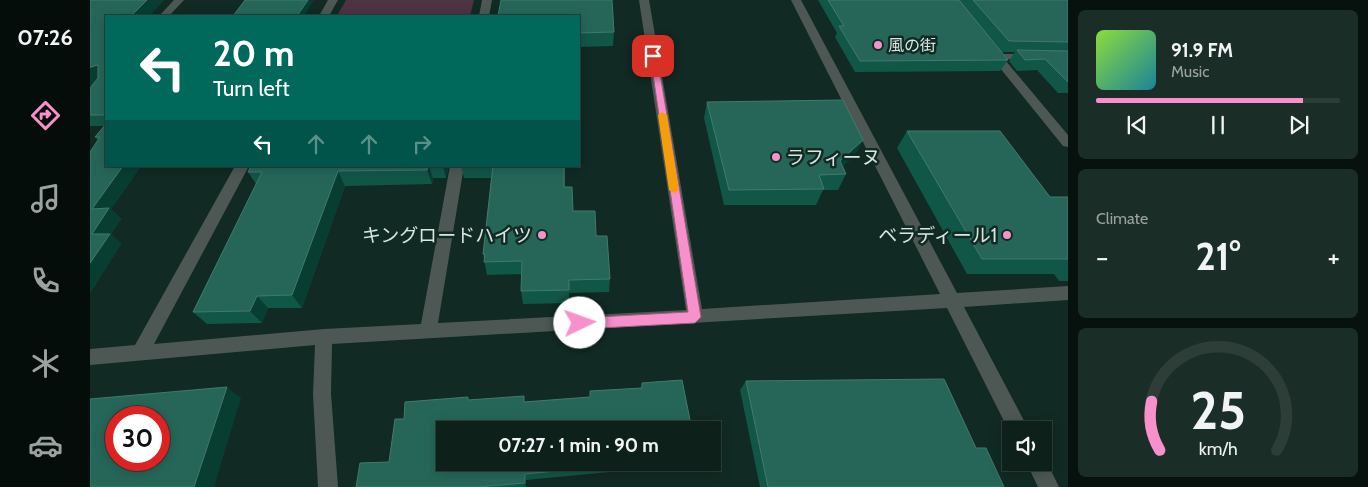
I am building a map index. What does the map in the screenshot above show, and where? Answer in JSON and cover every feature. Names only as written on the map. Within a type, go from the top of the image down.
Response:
[{"type":"street","points":[[165,15],[179,0]]},
{"type":"street","points":[[325,15],[333,0]]},
{"type":"street","points":[[484,15],[487,0]]},
{"type":"street","points":[[644,0],[695,317]]},
{"type":"street","points":[[796,0],[1014,421]]},
{"type":"street","points":[[986,43],[1068,143]]},
{"type":"street","points":[[998,58],[1068,57]]},
{"type":"street","points":[[140,353],[241,167]]},
{"type":"street","points":[[428,331],[457,167]]},
{"type":"street","points":[[90,357],[324,337],[695,317],[1068,293]]},
{"type":"street","points":[[324,337],[322,394],[328,487]]},
{"type":"street","points":[[1041,471],[1049,487]]},
{"type":"shaded area","points":[[346,0],[474,0],[470,15],[338,15]]},
{"type":"building","points":[[90,0],[147,0],[132,15],[105,15],[105,115],[90,115],[90,88],[98,78],[98,65],[90,68]]},
{"type":"building","points":[[245,0],[308,0],[298,15],[234,15]]},
{"type":"building","points":[[501,0],[612,0],[614,32],[580,33],[580,15],[498,15]]},
{"type":"building","points":[[828,0],[959,0],[1008,60],[860,61],[839,26],[844,26]]},
{"type":"building","points":[[973,0],[1068,0],[1068,42],[1009,41]]},
{"type":"building","points":[[1017,50],[1068,51],[1068,82],[1045,59],[1025,60]]},
{"type":"building","name":"ラフィーヌ","points":[[843,100],[863,140],[840,161],[846,174],[819,175],[824,189],[729,190],[707,102]]},
{"type":"building","points":[[105,125],[105,167],[122,167],[92,209],[109,208],[92,234],[110,234],[90,263],[90,152],[100,137],[95,137]]},
{"type":"building","name":"ベラディール1","points":[[907,131],[1000,131],[1050,197],[1068,197],[1068,259],[982,259]]},
{"type":"building","points":[[250,167],[428,167],[427,170],[338,171],[292,295],[257,296],[250,311],[193,312],[262,172],[248,172]]},
{"type":"building","points":[[493,167],[564,167],[564,187],[572,187],[573,211],[595,211],[596,236],[607,236],[610,279],[569,280],[569,290],[521,291],[522,261],[484,262],[485,254],[483,254]]},
{"type":"building","points":[[944,379],[976,448],[986,448],[1004,487],[768,487],[746,381]]},
{"type":"building","points":[[682,380],[690,421],[436,421],[436,471],[556,471],[525,474],[525,483],[477,487],[356,487],[360,463],[389,462],[395,419],[404,419],[405,402],[468,397],[468,400],[524,396],[524,402],[590,397],[590,391],[642,388],[642,383]]},
{"type":"building","points":[[227,387],[194,487],[90,487],[90,399]]},
{"type":"slow traffic","points":[[662,115],[674,190]]},
{"type":"place","name":"風の街","points":[[878,45]]},
{"type":"place","name":"ラフィーヌ","points":[[776,157]]},
{"type":"place","name":"キングロードハイツ","points":[[542,235]]},
{"type":"place","name":"ベラディール1","points":[[1007,235]]},
{"type":"route","points":[[580,323],[695,317],[653,56]]}]
